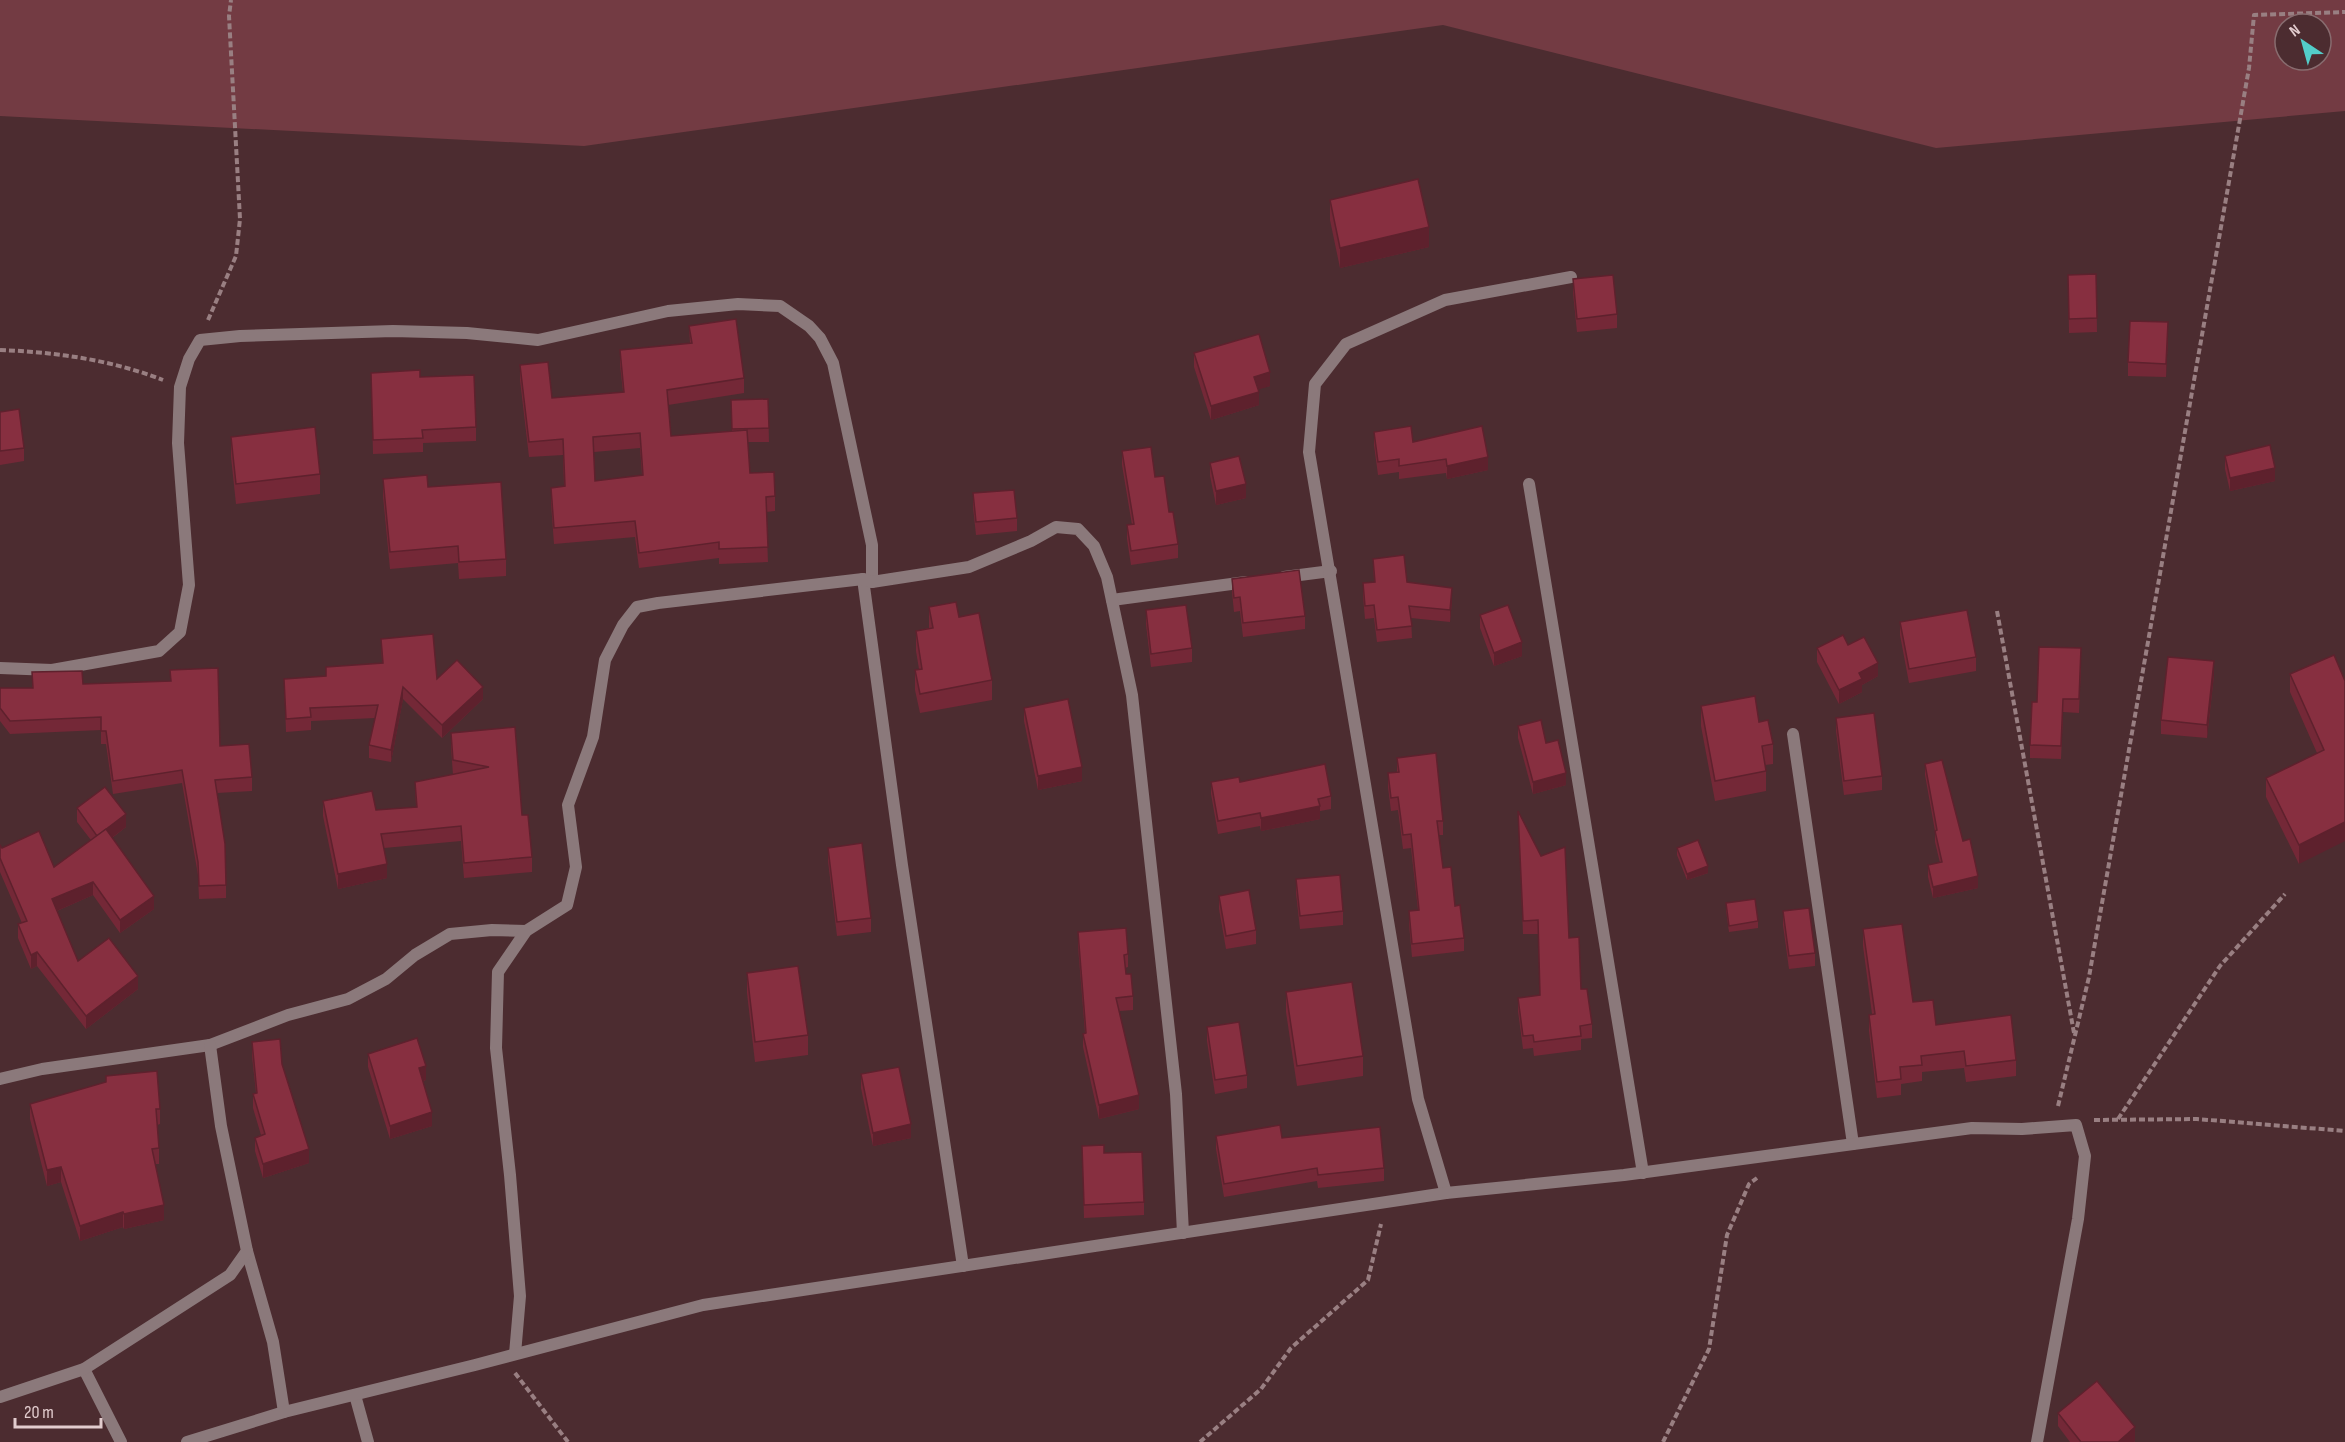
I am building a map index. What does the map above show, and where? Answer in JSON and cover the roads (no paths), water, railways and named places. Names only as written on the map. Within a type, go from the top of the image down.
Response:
[{"type":"street","points":[[1446,1193],[1418,1099],[1331,571],[1309,452],[1315,384],[1346,344],[1445,300],[1571,277]]},
{"type":"street","points":[[0,668],[52,670],[159,651],[180,632],[189,585],[178,443],[180,387],[189,359],[200,340],[240,336],[393,331],[467,333],[538,340],[668,311],[738,304],[780,306],[820,338],[833,363],[872,545],[867,580],[902,865],[963,1266]]},
{"type":"street","points":[[1529,484],[1643,1173]]},
{"type":"street","points":[[509,1356],[520,1296],[496,1048],[498,972],[526,931],[567,905],[576,867],[568,805],[593,737],[605,660],[623,625],[638,607],[658,603],[969,567],[1031,541],[1056,526],[1078,529],[1094,546],[1107,577],[1132,695],[1176,1094],[1183,1233]]},
{"type":"street","points":[[1112,600],[1331,571]]},
{"type":"street","points":[[1793,734],[1853,1144]]},
{"type":"street","points":[[0,1079],[42,1069],[210,1045],[288,1015],[348,999],[386,979],[415,955],[450,934],[492,930],[526,931]]},
{"type":"street","points":[[210,1045],[221,1126],[247,1251],[273,1342],[284,1412]]},
{"type":"street","points":[[187,1442],[284,1412],[703,1305],[1446,1193],[1643,1173],[1972,1128],[2022,1129],[2081,1122],[2085,1156],[2079,1208],[2037,1442]]},
{"type":"street","points":[[0,1397],[84,1369],[230,1275],[247,1251]]},
{"type":"street","points":[[84,1369],[121,1442]]},
{"type":"street","points":[[355,1395],[368,1442]]}]
